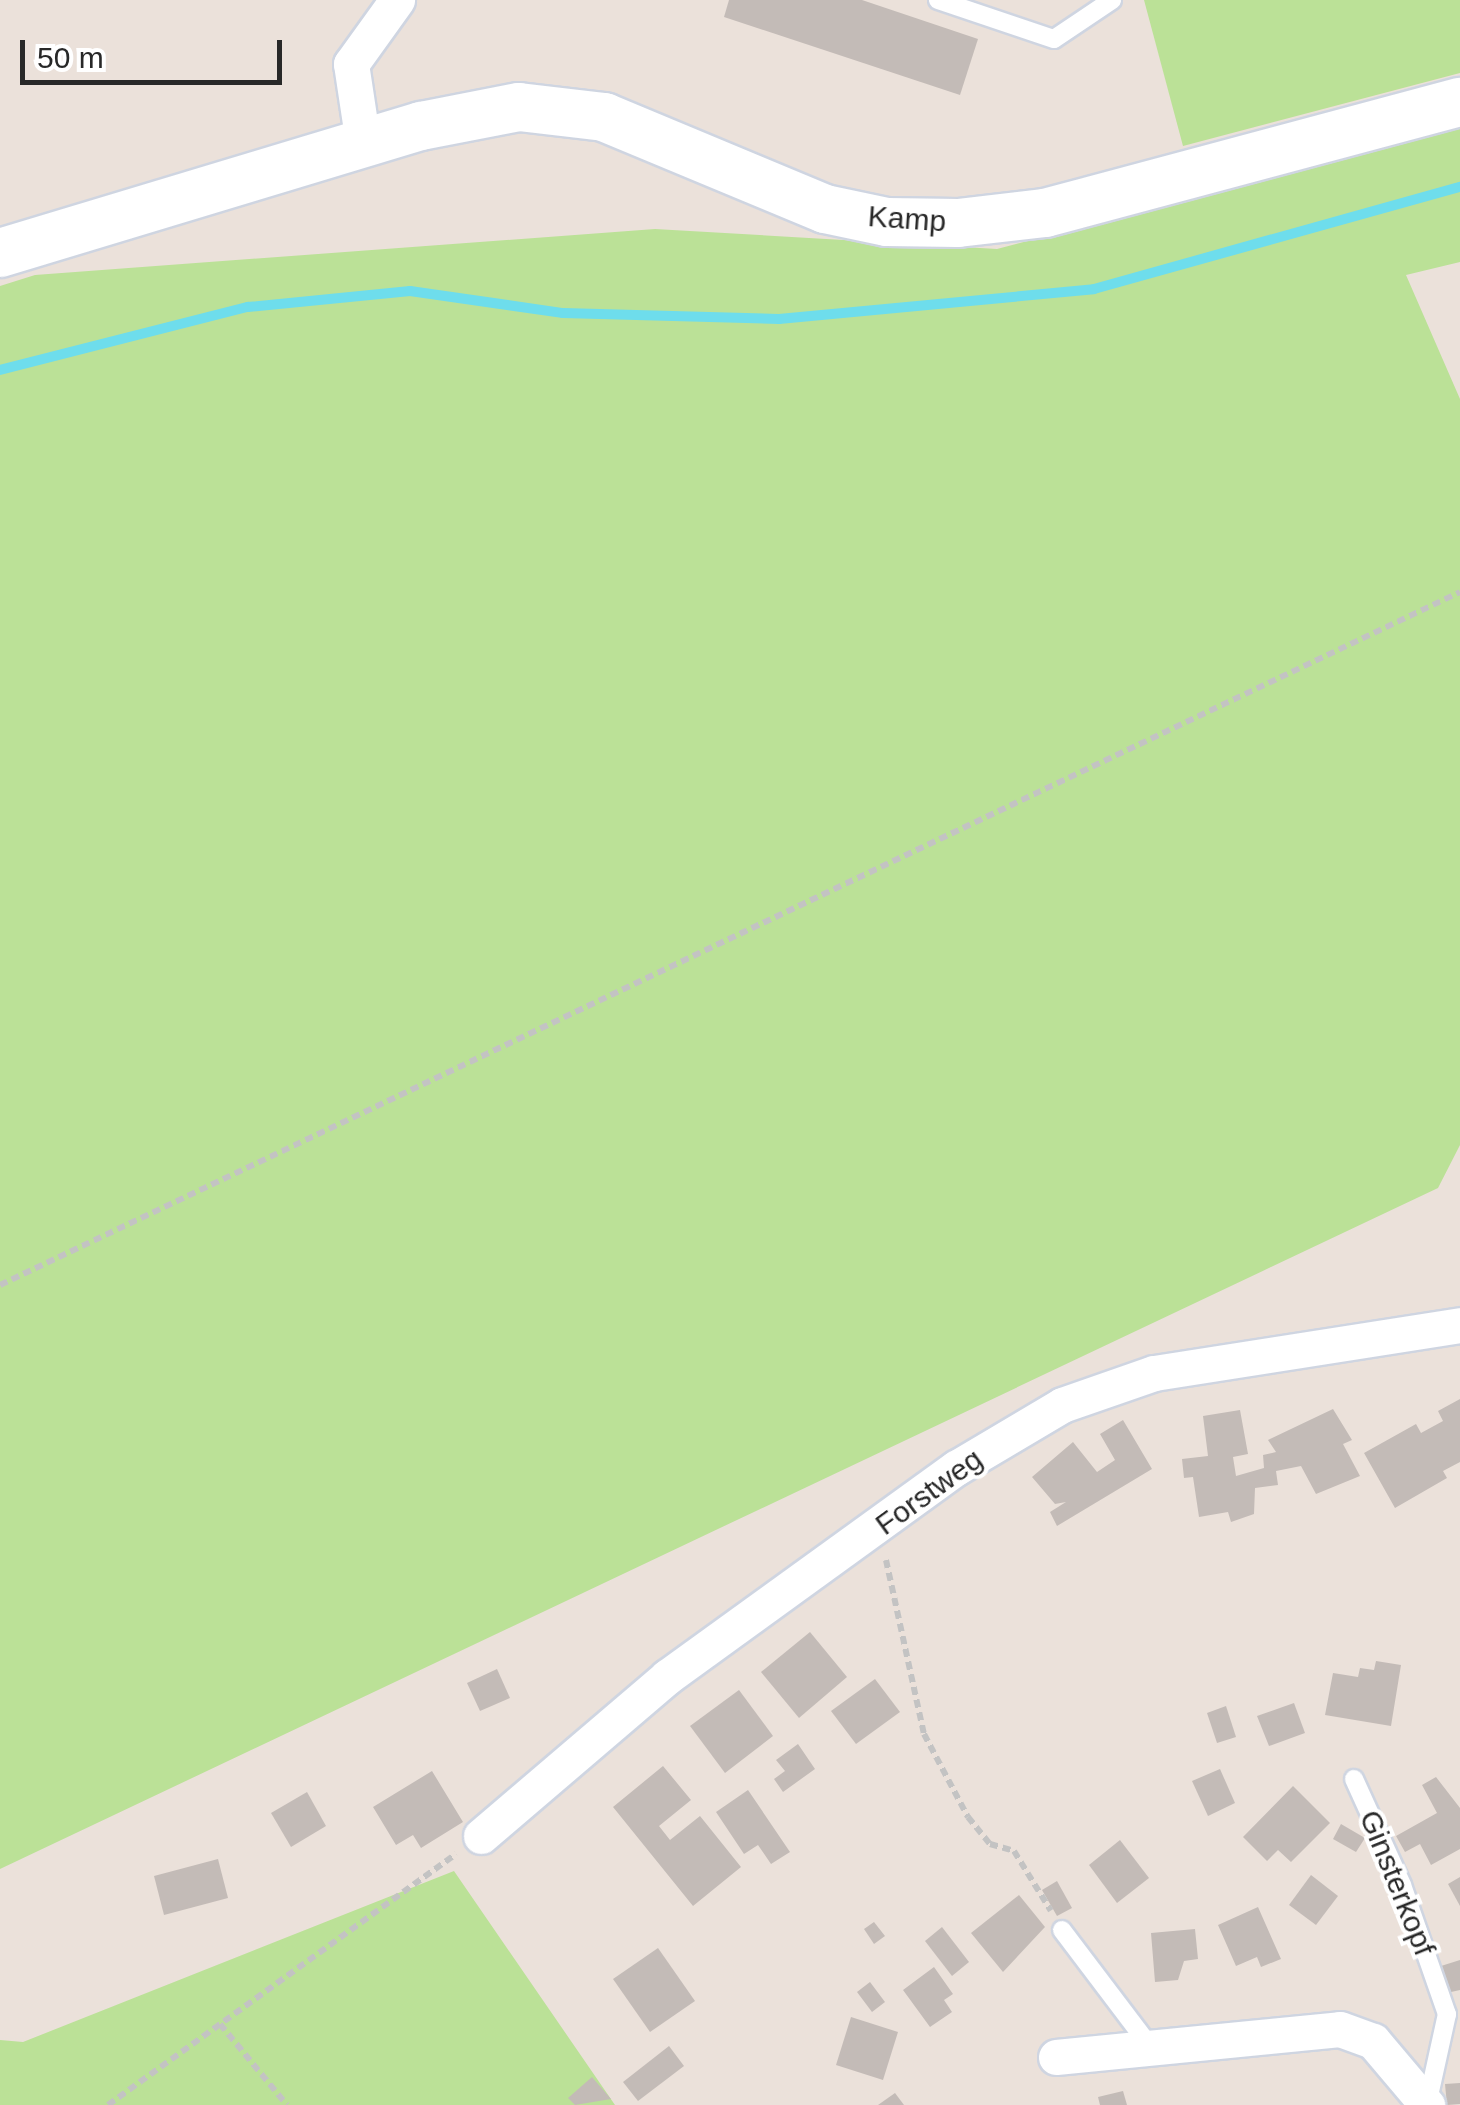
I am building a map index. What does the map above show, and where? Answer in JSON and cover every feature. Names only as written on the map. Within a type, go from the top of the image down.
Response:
[{"type":"street","points":[[363,143],[350,64],[397,0]]},
{"type":"street","name":"Kamp","points":[[0,253],[472,114],[563,108],[645,131],[826,209],[887,222],[958,223],[1045,212],[1460,102]]},
{"type":"street","name":"Forstweg","points":[[481,1836],[666,1677],[879,1528],[956,1468],[1062,1405],[1154,1373],[1460,1325]]},
{"type":"street","name":"Ginsterkopf","points":[[1056,2057],[1340,2028],[1373,2042],[1427,2105]]},
{"type":"lane","points":[[938,0],[1054,39],[1112,0]]},
{"type":"lane","name":"Ginsterkopf","points":[[1354,1779],[1402,1885],[1447,2014],[1427,2105]]},
{"type":"lane","points":[[1062,1930],[1152,2050]]},
{"type":"path","points":[[0,1285],[1460,592]]},
{"type":"path","points":[[879,1528],[924,1734],[968,1817],[990,1844],[1014,1851],[1062,1930]]},
{"type":"path","points":[[108,2105],[481,1836]]},
{"type":"path","points":[[220,2024],[287,2105]]},
{"type":"green space","points":[[1144,0],[1460,0],[1460,73],[1183,146]]},
{"type":"green space","points":[[1460,128],[1460,262],[1406,275],[1460,399],[1460,1145],[1438,1188],[0,1869],[0,286],[35,275],[655,229],[997,249]]},
{"type":"green space","points":[[454,1871],[615,2105],[0,2105],[0,2040],[23,2042]]},
{"type":"building","points":[[729,0],[862,0],[978,39],[960,95],[724,17]]},
{"type":"building","points":[[1460,1399],[1460,1462],[1443,1471],[1447,1478],[1395,1508],[1364,1453],[1416,1424],[1421,1433],[1443,1421],[1438,1411]]},
{"type":"building","points":[[1333,1409],[1352,1440],[1343,1444],[1360,1476],[1316,1494],[1301,1466],[1276,1471],[1278,1485],[1255,1488],[1254,1514],[1231,1522],[1228,1512],[1199,1517],[1193,1477],[1184,1478],[1182,1459],[1208,1456],[1203,1416],[1240,1410],[1248,1454],[1233,1457],[1236,1476],[1264,1468],[1263,1455],[1276,1452],[1268,1440]]},
{"type":"building","points":[[1123,1420],[1152,1469],[1057,1526],[1050,1512],[1066,1502],[1055,1504],[1032,1477],[1073,1442],[1097,1472],[1115,1460],[1100,1434]]},
{"type":"building","points":[[810,1632],[847,1677],[799,1718],[761,1672]]},
{"type":"building","points":[[1376,1661],[1401,1665],[1391,1726],[1325,1715],[1333,1673],[1358,1677],[1360,1668],[1374,1670]]},
{"type":"building","points":[[497,1669],[510,1698],[480,1711],[467,1683]]},
{"type":"building","points":[[875,1679],[900,1712],[856,1744],[831,1711]]},
{"type":"building","points":[[739,1690],[773,1736],[725,1773],[690,1726]]},
{"type":"building","points":[[1294,1703],[1305,1733],[1269,1746],[1257,1716]]},
{"type":"building","points":[[1226,1706],[1236,1737],[1217,1743],[1207,1713]]},
{"type":"building","points":[[798,1744],[815,1769],[783,1792],[774,1779],[785,1771],[776,1760]]},
{"type":"building","points":[[663,1766],[691,1800],[659,1826],[670,1840],[700,1816],[741,1867],[693,1906],[613,1807]]},
{"type":"building","points":[[1220,1769],[1235,1803],[1208,1816],[1192,1781]]},
{"type":"building","points":[[432,1771],[463,1822],[421,1848],[413,1835],[396,1845],[373,1807]]},
{"type":"building","points":[[1436,1777],[1460,1808],[1460,1849],[1431,1865],[1420,1844],[1405,1852],[1396,1836],[1437,1813],[1422,1785]]},
{"type":"building","points":[[1293,1786],[1330,1823],[1291,1862],[1278,1850],[1267,1861],[1243,1837]]},
{"type":"building","points":[[748,1790],[790,1852],[771,1864],[758,1845],[744,1854],[716,1812]]},
{"type":"building","points":[[307,1792],[326,1826],[291,1847],[271,1813]]},
{"type":"building","points":[[1341,1824],[1365,1838],[1356,1852],[1333,1839]]},
{"type":"building","points":[[1120,1840],[1149,1878],[1117,1903],[1089,1865]]},
{"type":"building","points":[[218,1859],[228,1898],[164,1915],[154,1876]]},
{"type":"building","points":[[1311,1875],[1338,1896],[1316,1925],[1289,1905]]},
{"type":"building","points":[[1460,1877],[1460,1906],[1448,1884]]},
{"type":"building","points":[[1057,1881],[1072,1908],[1057,1916],[1042,1890]]},
{"type":"building","points":[[1019,1895],[1045,1927],[1003,1972],[971,1933]]},
{"type":"building","points":[[1258,1907],[1281,1959],[1261,1967],[1257,1957],[1236,1966],[1218,1925]]},
{"type":"building","points":[[874,1922],[885,1936],[874,1944],[864,1929]]},
{"type":"building","points":[[942,1927],[969,1962],[952,1976],[925,1941]]},
{"type":"building","points":[[1195,1929],[1198,1959],[1184,1961],[1178,1980],[1155,1982],[1151,1933]]},
{"type":"building","points":[[658,1948],[695,2001],[650,2032],[613,1979]]},
{"type":"building","points":[[1460,1960],[1460,1990],[1451,1992],[1441,1966]]},
{"type":"building","points":[[934,1967],[953,1994],[944,2000],[952,2012],[930,2027],[903,1990]]},
{"type":"building","points":[[870,1982],[885,2002],[872,2012],[857,1992]]},
{"type":"building","points":[[851,2017],[898,2032],[883,2080],[836,2065]]},
{"type":"building","points":[[669,2046],[684,2066],[638,2101],[623,2082]]},
{"type":"building","points":[[592,2077],[611,2099],[575,2105],[568,2098]]},
{"type":"building","points":[[1460,2083],[1460,2104],[1447,2105],[1445,2084]]},
{"type":"building","points":[[1123,2091],[1127,2105],[1100,2105],[1098,2097]]},
{"type":"building","points":[[895,2093],[904,2105],[878,2105]]},
{"type":"waterway","points":[[0,370],[248,307],[410,291],[563,313],[779,319],[1094,289],[1460,187]]}]
